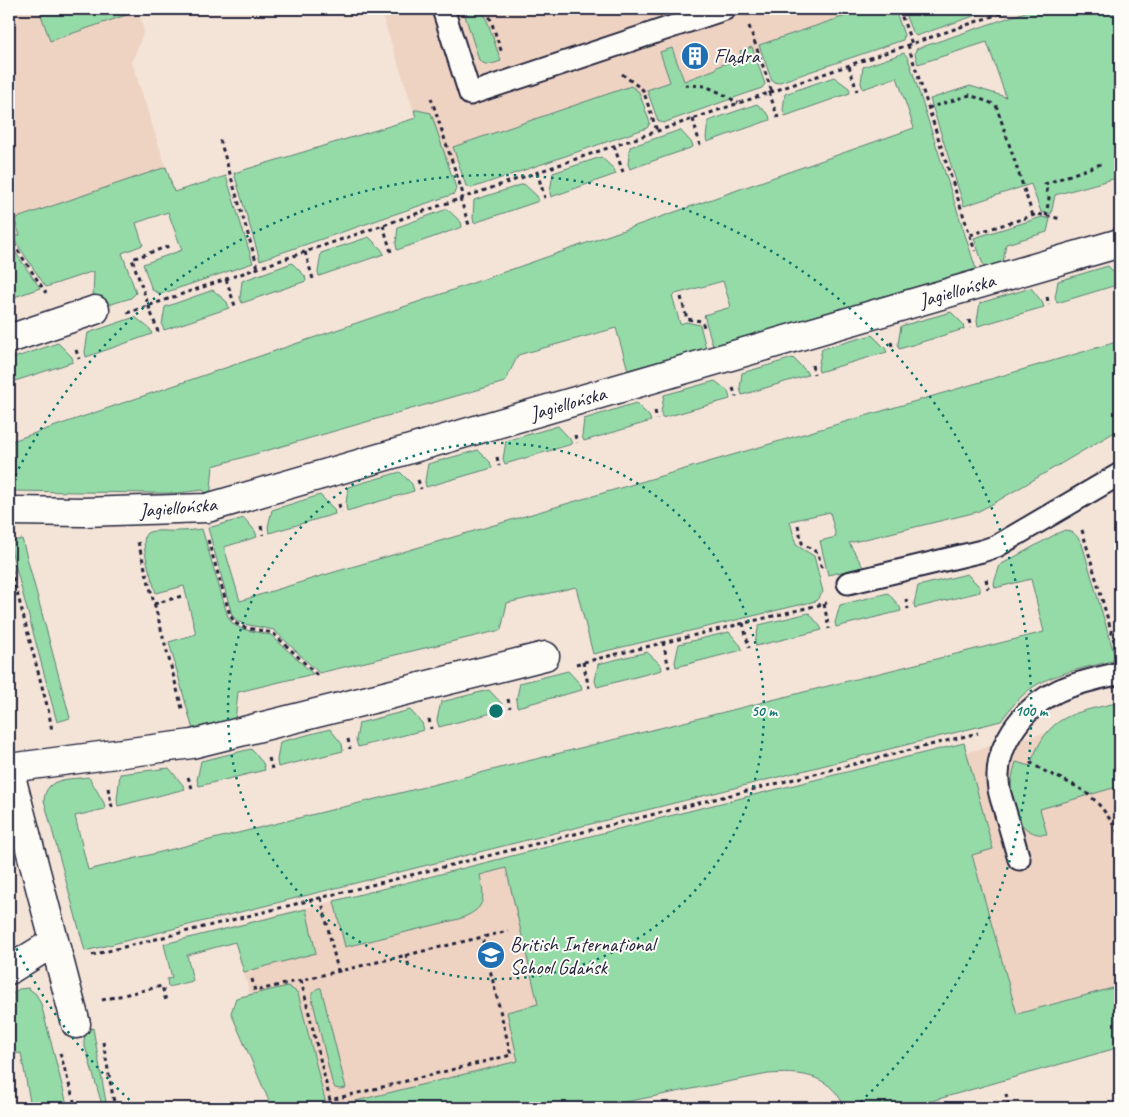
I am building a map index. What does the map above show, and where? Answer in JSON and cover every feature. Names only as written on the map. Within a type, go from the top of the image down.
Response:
[{"type":"street","name":"Jagiellońska","points":[[9,511],[84,512],[207,508],[1120,243]]},
{"type":"street","points":[[9,339],[57,323],[108,313]]},
{"type":"street","points":[[76,1024],[9,768],[192,744],[545,656]]},
{"type":"street","points":[[9,970],[54,942]]},
{"type":"lane","points":[[443,9],[470,94],[725,9]]},
{"type":"lane","points":[[848,583],[997,546],[1120,474]]},
{"type":"lane","points":[[1018,859],[999,789],[998,771],[1001,754],[1016,725],[1029,710],[1059,690],[1120,673]]},
{"type":"path","points":[[487,9],[504,61]]},
{"type":"path","points":[[899,9],[928,108],[984,282]]},
{"type":"path","points":[[108,313],[148,306],[1013,9]]},
{"type":"path","points":[[746,18],[778,118]]},
{"type":"path","points":[[612,46],[622,73],[643,90],[657,131]]},
{"type":"path","points":[[849,66],[857,91]]},
{"type":"path","points":[[685,85],[706,86],[738,103]]},
{"type":"path","points":[[928,108],[970,95],[996,105],[1033,216]]},
{"type":"path","points":[[431,98],[469,225]]},
{"type":"path","points":[[693,119],[700,145]]},
{"type":"path","points":[[220,140],[258,268]]},
{"type":"path","points":[[614,146],[623,172]]},
{"type":"path","points":[[1046,216],[1049,198],[1045,184],[1101,164]]},
{"type":"path","points":[[537,172],[545,198]]},
{"type":"path","points":[[970,235],[1038,214],[1062,219]]},
{"type":"path","points":[[383,225],[391,252]]},
{"type":"path","points":[[9,237],[45,291],[57,323]]},
{"type":"path","points":[[158,332],[132,259],[172,246]]},
{"type":"path","points":[[305,252],[313,279]]},
{"type":"path","points":[[226,279],[235,306]]},
{"type":"path","points":[[798,525],[802,543],[818,553],[824,577]]},
{"type":"path","points":[[1080,525],[1115,645]]},
{"type":"path","points":[[205,532],[230,615],[235,623],[243,627],[272,633],[316,674],[325,711]]},
{"type":"path","points":[[136,536],[192,744]]},
{"type":"path","points":[[9,562],[49,712],[53,763]]},
{"type":"path","points":[[154,604],[182,596]]},
{"type":"path","points":[[574,664],[830,602]]},
{"type":"path","points":[[824,604],[829,628]]},
{"type":"path","points":[[743,623],[749,648]]},
{"type":"path","points":[[663,642],[669,668]]},
{"type":"path","points":[[583,662],[589,688]]},
{"type":"path","points":[[91,956],[996,728],[1036,767],[1083,791],[1092,798],[1105,812],[1118,832]]},
{"type":"path","points":[[321,898],[338,971]]},
{"type":"path","points":[[252,979],[255,991],[508,931]]},
{"type":"path","points":[[301,980],[330,1100],[511,1055],[482,936]]},
{"type":"path","points":[[406,954],[409,967]]},
{"type":"path","points":[[94,1002],[162,986],[166,1002]]},
{"type":"path","points":[[1006,1094],[1009,1108]]},
{"type":"path","points":[[764,1108],[780,1105],[799,1108]]},
{"type":"path","points":[[1113,1108],[1120,1107]]},
{"type":"shaded area","points":[[9,9],[138,9],[144,31],[132,62],[174,192],[12,247],[40,288],[9,299]]},
{"type":"shaded area","points":[[380,9],[897,9],[433,169]]},
{"type":"shaded area","points":[[1120,715],[1120,993],[1017,1014],[972,854],[993,849],[967,752]]},
{"type":"shaded area","name":"British International School Gdańsk","points":[[701,808],[595,1108],[281,1108],[231,926]]},
{"type":"green space","points":[[39,9],[144,9],[50,41]]},
{"type":"green space","points":[[463,9],[483,9],[501,61],[487,64],[479,60]]},
{"type":"green space","points":[[866,9],[895,9],[904,35],[903,40],[777,83],[772,81],[759,45]]},
{"type":"green space","points":[[903,9],[994,9],[916,36],[912,32]]},
{"type":"green space","points":[[1034,9],[1111,9],[1120,24],[1120,177],[1055,195],[1051,214],[1041,212],[1031,184],[964,206],[930,99],[970,86],[1006,97],[987,42],[918,64],[915,54],[916,49]]},
{"type":"green space","points":[[752,47],[765,84],[762,88],[663,123],[658,121],[647,90],[670,82],[660,52],[672,48],[684,81],[741,58],[740,51]]},
{"type":"green space","points":[[904,53],[908,58],[976,269],[713,346],[704,315],[731,307],[723,281],[672,295],[680,324],[686,322],[700,325],[706,348],[628,370],[616,328],[518,355],[505,382],[213,466],[210,499],[203,490],[178,493],[9,491],[9,442],[450,291],[914,128],[897,77],[863,89],[861,83],[863,67]]},
{"type":"green space","points":[[834,77],[849,88],[850,93],[785,116],[783,110],[785,94]]},
{"type":"green space","points":[[631,86],[639,92],[650,123],[647,128],[472,188],[466,186],[453,147]]},
{"type":"green space","points":[[757,104],[769,115],[770,120],[707,142],[708,121]]},
{"type":"green space","points":[[414,110],[431,113],[456,188],[454,194],[260,260],[234,173],[416,118]]},
{"type":"green space","points":[[680,130],[692,143],[693,147],[630,169],[628,164],[630,147]]},
{"type":"green space","points":[[601,157],[614,169],[616,174],[551,197],[553,173]]},
{"type":"green space","points":[[166,167],[174,192],[226,176],[253,263],[161,294],[152,290],[143,264],[182,250],[168,212],[136,223],[143,245],[122,253],[136,293],[131,298],[105,306],[102,296],[93,298],[94,271],[46,287],[13,238],[20,235],[14,219]]},
{"type":"green space","points":[[524,184],[537,196],[539,201],[474,223],[474,200]]},
{"type":"green space","points":[[447,209],[461,222],[462,227],[397,250],[398,227]]},
{"type":"green space","points":[[1042,217],[1050,219],[1047,232],[1006,244],[1002,269],[986,273],[974,238]]},
{"type":"green space","points":[[369,237],[384,254],[319,276],[321,253]]},
{"type":"green space","points":[[9,243],[40,288],[9,299]]},
{"type":"green space","points":[[292,263],[305,276],[306,281],[242,303],[240,298],[242,281]]},
{"type":"green space","points":[[1108,266],[1120,278],[1120,284],[1057,303],[1055,298],[1058,281]]},
{"type":"green space","points":[[1031,288],[1044,307],[978,326],[980,303]]},
{"type":"green space","points":[[213,290],[227,302],[229,308],[164,330],[162,325],[165,307]]},
{"type":"green space","points":[[951,312],[963,324],[964,329],[899,349],[901,326]]},
{"type":"green space","points":[[135,317],[150,329],[152,334],[86,357],[88,333]]},
{"type":"green space","points":[[872,335],[887,352],[819,372],[818,367],[822,349]]},
{"type":"green space","points":[[1120,341],[1120,429],[977,512],[849,543],[863,567],[828,575],[820,541],[836,537],[830,512],[790,521],[796,545],[814,556],[823,592],[816,601],[593,654],[576,587],[507,603],[501,630],[319,673],[274,630],[244,624],[237,621],[232,615],[208,528],[244,518],[255,531],[257,537],[224,547],[240,601]]},
{"type":"green space","points":[[58,343],[72,357],[73,362],[9,383],[11,359]]},
{"type":"green space","points":[[793,358],[808,375],[742,395],[740,388],[742,373]]},
{"type":"green space","points":[[715,381],[728,391],[730,399],[662,418],[664,395]]},
{"type":"green space","points":[[636,403],[649,416],[651,421],[584,441],[582,436],[584,419]]},
{"type":"green space","points":[[558,426],[572,444],[505,464],[503,459],[506,441]]},
{"type":"green space","points":[[478,450],[490,462],[492,468],[426,487],[425,481],[428,464]]},
{"type":"green space","points":[[400,472],[412,484],[414,491],[347,511],[348,487]]},
{"type":"green space","points":[[320,495],[334,509],[335,514],[269,533],[268,527],[272,510]]},
{"type":"green space","points":[[202,529],[228,617],[233,624],[242,629],[271,635],[313,674],[238,692],[235,721],[193,730],[169,642],[196,634],[184,586],[156,593],[144,544],[147,533],[150,532]]},
{"type":"green space","points":[[1065,530],[1073,533],[1082,544],[1116,660],[1067,672],[1034,686],[1023,695],[1001,721],[85,951],[44,800],[46,792],[54,783],[67,779],[88,777],[104,803],[105,809],[75,816],[88,870],[1044,632],[1031,579],[995,588],[994,583],[1000,565]]},
{"type":"green space","points":[[22,539],[70,718],[57,722],[9,542]]},
{"type":"green space","points":[[967,574],[980,587],[980,592],[915,608],[914,604],[918,586]]},
{"type":"green space","points":[[888,593],[900,607],[901,611],[836,627],[835,623],[840,605]]},
{"type":"green space","points":[[809,613],[822,630],[756,646],[755,642],[759,625]]},
{"type":"green space","points":[[729,632],[741,646],[742,650],[676,667],[675,662],[679,644]]},
{"type":"green space","points":[[647,652],[661,665],[662,670],[597,687],[595,681],[598,664]]},
{"type":"green space","points":[[568,671],[581,685],[582,690],[517,707],[516,701],[520,683]]},
{"type":"green space","points":[[489,690],[502,704],[503,710],[439,727],[437,720],[441,702]]},
{"type":"green space","points":[[1120,702],[1120,786],[1040,809],[1047,834],[1037,834],[1028,830],[1016,816],[1011,799],[1012,780],[1016,762],[1030,766],[1045,735],[1064,719],[1088,710]]},
{"type":"green space","points":[[410,710],[422,723],[424,730],[358,747],[356,740],[359,723]]},
{"type":"green space","points":[[330,729],[342,744],[343,751],[278,767],[277,760],[280,742]]},
{"type":"green space","points":[[964,743],[993,849],[972,855],[1017,1014],[1120,986],[1120,1047],[907,1108],[854,1108],[843,1104],[837,1094],[821,1080],[801,1074],[779,1073],[595,1108],[327,1108],[518,1061],[507,1012],[538,1004],[506,868],[480,875],[483,891],[482,903],[468,915],[459,919],[345,947],[334,901]]},
{"type":"green space","points":[[251,749],[263,763],[265,770],[199,786],[197,780],[201,761]]},
{"type":"green space","points":[[169,768],[185,789],[118,806],[120,774]]},
{"type":"green space","points":[[306,909],[316,953],[244,972],[235,942],[187,955],[193,981],[168,987],[167,979],[172,978],[164,944]]},
{"type":"green space","points":[[288,986],[298,993],[327,1108],[272,1108],[231,1013],[236,998]]},
{"type":"green space","points":[[28,988],[36,994],[41,1004],[68,1108],[23,1108],[31,1107],[21,1053],[9,1055],[9,996],[19,989]]},
{"type":"green space","points":[[321,988],[346,1088],[335,1088],[332,1082],[312,998],[312,993]]},
{"type":"green space","points":[[93,1028],[107,1108],[103,1108],[84,1043],[86,1034]]},
{"type":"place","name":"Flądra","points":[[695,56]]},
{"type":"place","name":"British International School Gdańsk","points":[[491,955]]}]
